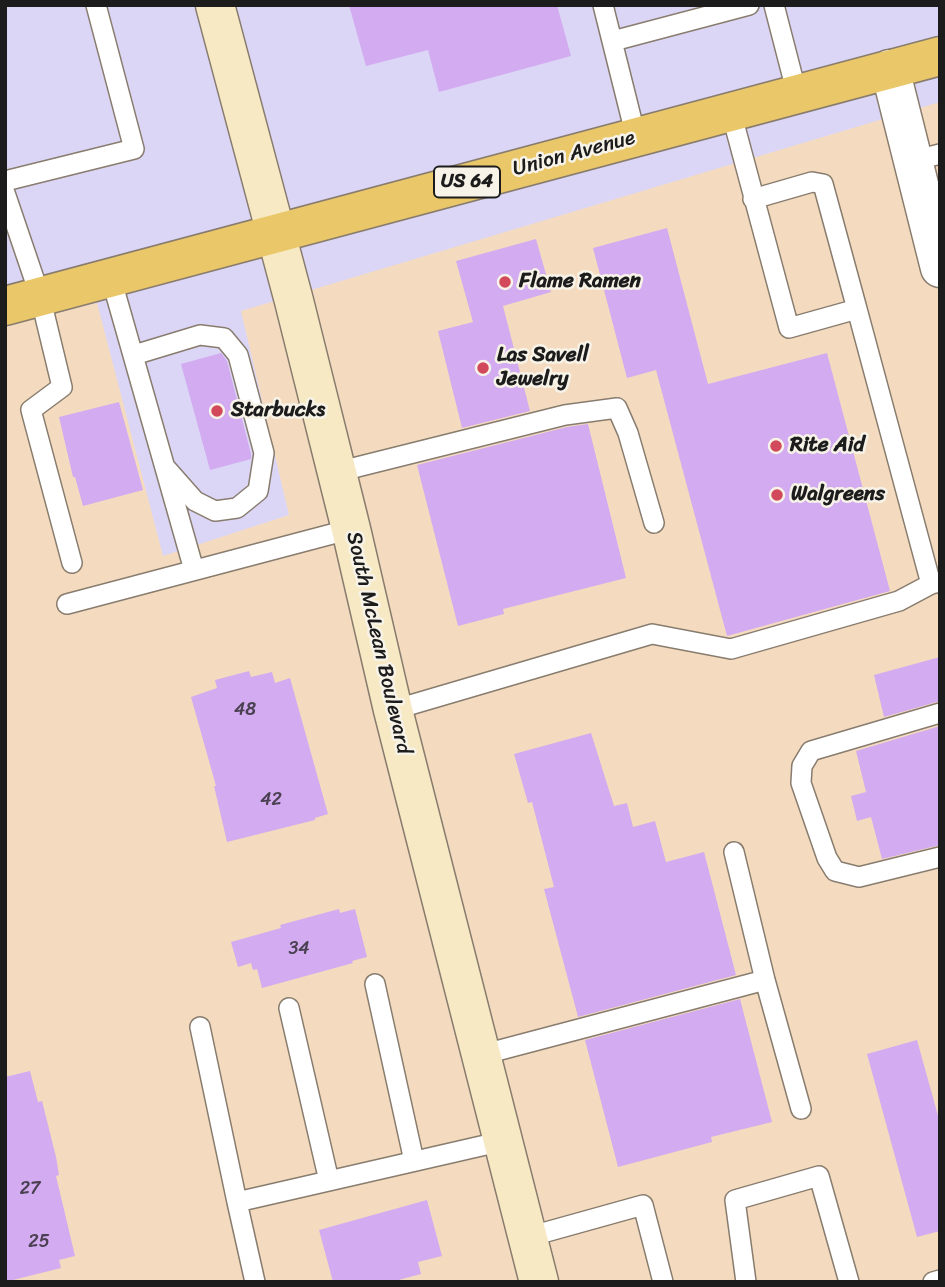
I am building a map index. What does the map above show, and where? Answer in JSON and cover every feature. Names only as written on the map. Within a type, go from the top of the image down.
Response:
[{"type":"main road","name":"South McLean Boulevard","points":[[215,5],[337,472],[393,710],[539,1282]]},
{"type":"main road","name":"Union Avenue","points":[[23,301],[940,56]]},
{"type":"street","points":[[890,69],[926,158],[940,268]]},
{"type":"lane","points":[[5,181],[134,149],[96,5]]},
{"type":"lane","points":[[603,5],[636,137]]},
{"type":"lane","points":[[613,41],[749,5]]},
{"type":"lane","points":[[774,5],[797,94]]},
{"type":"lane","points":[[731,112],[789,328],[857,309]]},
{"type":"lane","points":[[393,710],[652,634],[731,649],[899,601],[936,583],[823,184],[812,182],[753,199]]},
{"type":"lane","points":[[5,193],[23,301],[62,387],[31,410],[72,563]]},
{"type":"lane","points":[[111,278],[194,570]]},
{"type":"lane","points":[[134,355],[200,335],[224,338],[238,355],[264,453],[258,491],[237,508],[215,511],[195,501],[164,467]]},
{"type":"lane","points":[[337,472],[565,415],[617,408],[628,433],[654,523]]},
{"type":"lane","points":[[67,604],[351,529]]},
{"type":"lane","points":[[940,713],[811,751],[802,766],[801,783],[827,858],[835,871],[859,877],[940,857]]},
{"type":"lane","points":[[734,852],[765,981],[801,1109]]},
{"type":"lane","points":[[481,1055],[765,981]]},
{"type":"lane","points":[[375,984],[414,1161]]},
{"type":"lane","points":[[289,1008],[329,1181]]},
{"type":"lane","points":[[200,1027],[255,1282]]},
{"type":"lane","points":[[237,1202],[503,1141]]},
{"type":"lane","points":[[746,1282],[735,1200],[818,1176],[849,1282]]},
{"type":"lane","points":[[528,1237],[643,1205],[663,1282]]},
{"type":"lane","points":[[933,1282],[940,1280]]},
{"type":"shaded area","points":[[5,5],[940,5],[940,102],[241,311],[289,515],[163,556],[97,303],[5,323]]},
{"type":"building","points":[[349,5],[557,5],[571,56],[439,92],[428,50],[366,66]]},
{"type":"building","name":"Walgreens","points":[[667,228],[708,384],[827,353],[890,591],[727,636],[656,370],[627,378],[593,248]]},
{"type":"building","points":[[536,239],[551,292],[503,306],[530,411],[462,428],[438,331],[473,322],[456,261]]},
{"type":"building","name":"Starbucks","points":[[221,353],[227,361],[251,459],[210,470],[181,364]]},
{"type":"building","points":[[119,402],[143,490],[83,506],[73,477],[59,417]]},
{"type":"building","points":[[588,424],[626,578],[503,609],[504,614],[458,626],[417,465]]},
{"type":"building","points":[[940,657],[940,701],[884,717],[874,675]]},
{"type":"building","points":[[249,671],[251,677],[272,672],[275,683],[290,678],[328,814],[315,820],[227,842],[216,786],[191,697],[217,688],[215,680]]},
{"type":"building","points":[[940,726],[940,845],[882,859],[871,817],[857,821],[851,796],[866,792],[856,751]]},
{"type":"building","points":[[591,733],[614,806],[627,803],[633,827],[655,821],[666,862],[704,852],[736,975],[578,1017],[544,889],[554,887],[532,802],[528,803],[514,754]]},
{"type":"building","points":[[339,909],[340,913],[355,909],[367,957],[262,988],[257,969],[253,970],[251,963],[238,967],[231,942]]},
{"type":"building","points":[[740,999],[772,1122],[711,1137],[712,1142],[618,1167],[585,1040]]},
{"type":"building","points":[[917,1040],[940,1123],[940,1231],[917,1237],[867,1054]]},
{"type":"building","points":[[30,1071],[38,1102],[42,1101],[56,1157],[59,1175],[56,1176],[75,1256],[59,1260],[61,1268],[5,1282],[5,1077]]},
{"type":"building","points":[[427,1200],[442,1256],[418,1262],[421,1274],[391,1282],[333,1282],[319,1230]]},
{"type":"place","name":"Flame Ramen","points":[[505,282]]},
{"type":"place","name":"Las Savell Jewelry","points":[[483,368]]},
{"type":"place","name":"Starbucks","points":[[217,411]]},
{"type":"place","name":"Rite Aid","points":[[776,446]]},
{"type":"place","name":"Walgreens","points":[[777,495]]}]
